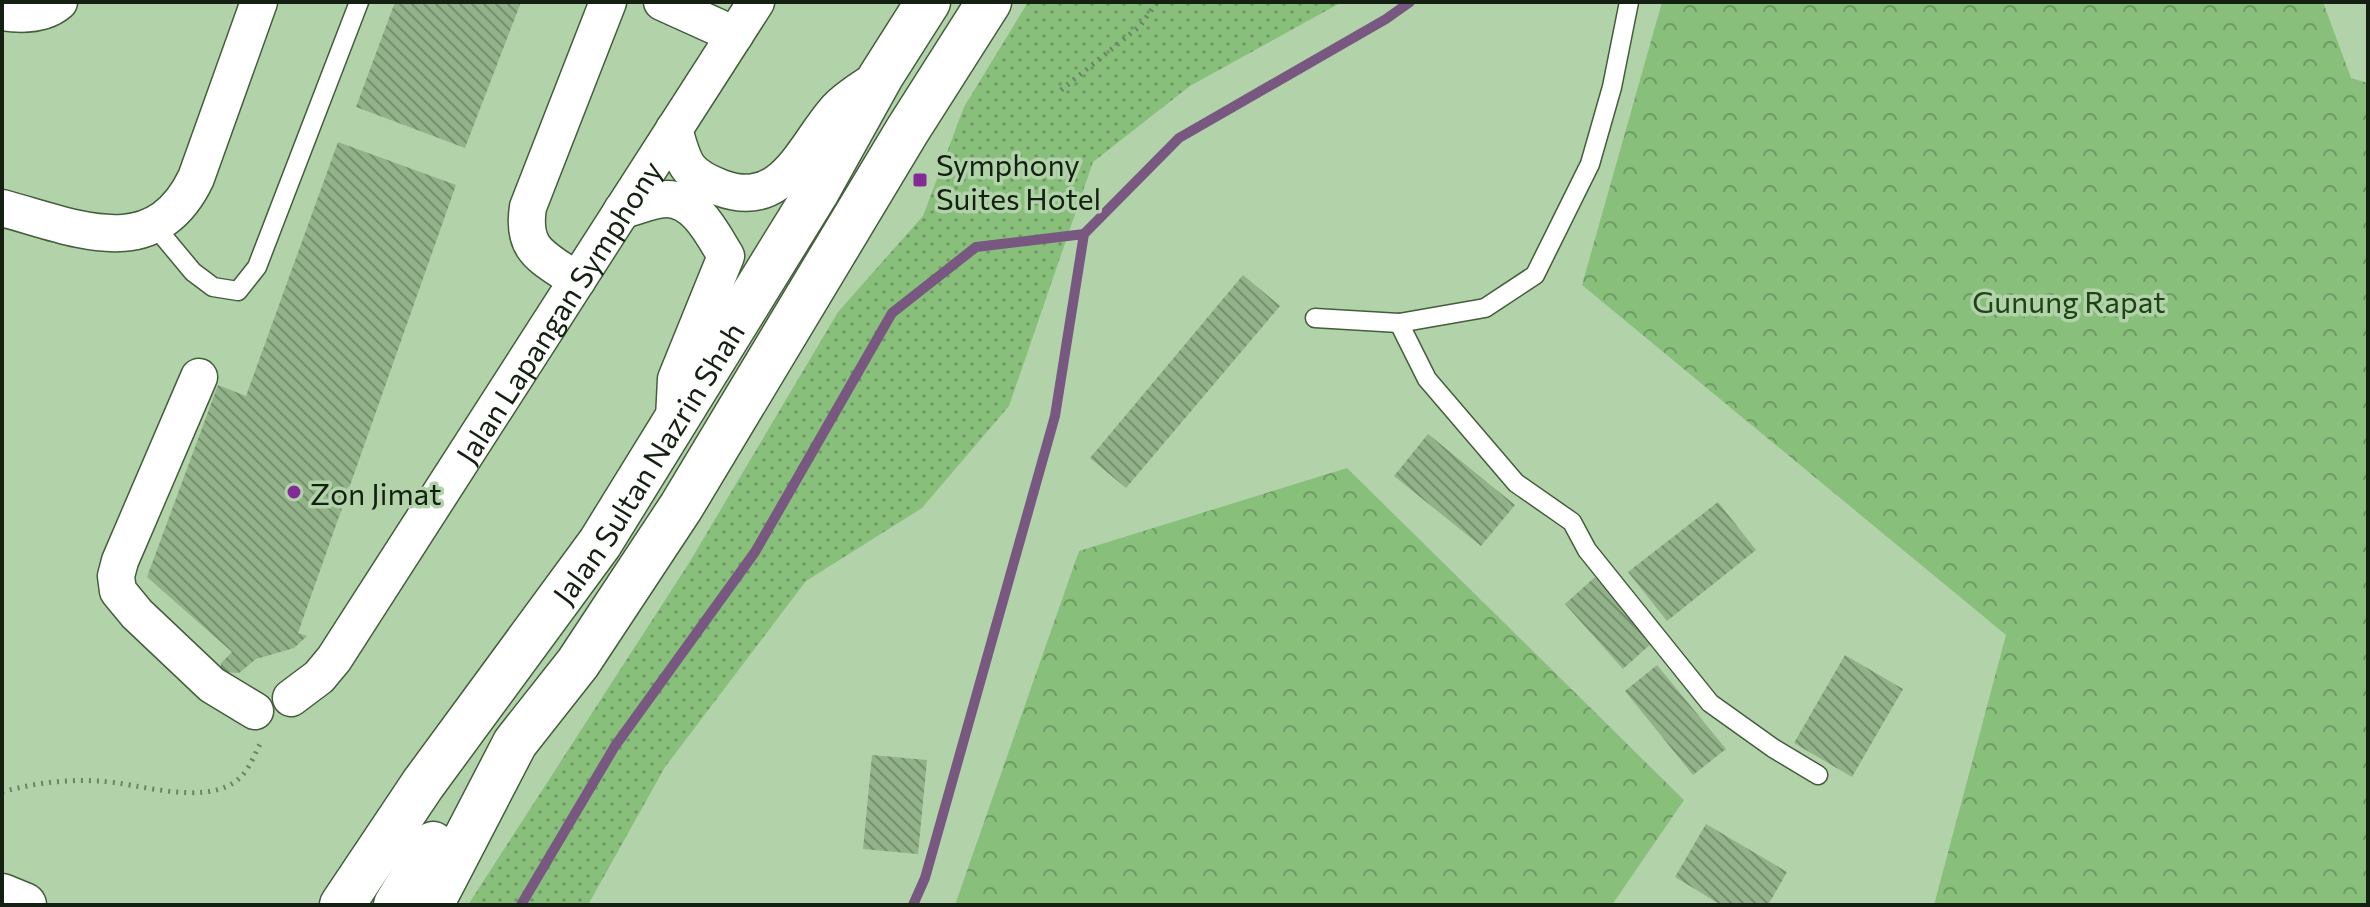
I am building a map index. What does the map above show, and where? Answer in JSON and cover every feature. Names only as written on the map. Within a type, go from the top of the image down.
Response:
[{"type":"main road","name":"Jalan Sultan Nazrin Shah","points":[[342,905],[423,784],[600,543],[816,193],[881,76],[928,2]]},
{"type":"main road","name":"Jalan Sultan Nazrin Shah","points":[[431,905],[515,743],[578,663],[681,507],[907,131],[989,2]]},
{"type":"main road","points":[[396,905],[451,815],[515,743]]},
{"type":"main road","points":[[2,896],[24,905]]},
{"type":"street","points":[[2,12],[19,15],[51,9],[59,2]]},
{"type":"street","points":[[2,208],[86,231],[112,234],[144,230],[176,210],[192,186],[259,2]]},
{"type":"street","points":[[577,281],[532,248],[525,226],[528,207],[608,2]]},
{"type":"street","points":[[662,2],[706,11],[735,35]]},
{"type":"street","name":"Jalan Lapangan Symphony","points":[[272,711],[319,677],[334,659],[756,2]]},
{"type":"street","points":[[674,129],[685,165],[703,181],[738,194],[762,192],[787,176],[839,107],[881,76]]},
{"type":"street","points":[[622,210],[668,199],[690,207],[709,228],[726,256],[676,379],[674,419]]},
{"type":"street","points":[[199,377],[120,561],[116,576],[118,591],[137,614],[212,685],[272,711]]},
{"type":"lane","points":[[153,224],[193,272],[213,287],[238,291],[257,267],[359,2]]},
{"type":"lane","points":[[1315,318],[1399,323],[1485,308],[1535,275],[1590,164],[1612,87],[1629,2]]},
{"type":"lane","points":[[1399,323],[1427,379],[1516,483],[1572,522],[1587,550],[1710,703],[1773,748],[1818,775]]},
{"type":"path","points":[[1061,90],[1140,26],[1157,2]]},
{"type":"path","points":[[2,792],[32,783],[82,780],[162,791],[214,789],[233,783],[249,767],[272,711]]},
{"type":"green space","points":[[1028,2],[1342,2],[1190,86],[1093,162],[1009,406],[922,508],[806,581],[665,767],[588,905],[468,905],[689,563],[838,312],[923,216],[964,107]]},
{"type":"green space","name":"Gunung Rapat","points":[[1662,2],[2323,2],[2351,78],[2368,83],[2368,905],[1934,905],[2006,635],[1582,285]]},
{"type":"green space","points":[[1347,468],[1684,800],[1612,905],[955,905],[1079,551]]},
{"type":"building","points":[[395,2],[521,2],[465,148],[356,107]]},
{"type":"building","points":[[338,142],[456,185],[298,633],[307,636],[294,648],[256,659],[239,673],[221,672],[221,663],[232,652],[147,577],[218,385],[246,396]]},
{"type":"building","points":[[1243,275],[1280,306],[1126,488],[1090,458]]},
{"type":"building","points":[[1428,434],[1515,505],[1481,546],[1394,476]]},
{"type":"building","points":[[1718,502],[1756,550],[1667,621],[1628,572]]},
{"type":"building","points":[[1595,577],[1653,642],[1623,669],[1565,604]]},
{"type":"building","points":[[1845,655],[1903,689],[1852,777],[1794,743]]},
{"type":"building","points":[[1657,665],[1726,749],[1693,775],[1625,691]]},
{"type":"building","points":[[872,755],[927,760],[918,854],[863,849]]},
{"type":"building","points":[[1706,824],[1787,872],[1768,905],[1721,905],[1675,877]]},
{"type":"waterway","points":[[913,905],[925,878],[1055,416],[1084,234],[1179,138],[1386,19],[1410,2]]},
{"type":"waterway","points":[[521,905],[615,746],[755,552],[892,313],[976,247],[1084,234]]},
{"type":"place","name":"Symphony Suites Hotel","points":[[920,180]]},
{"type":"place","name":"Zon Jimat","points":[[294,492]]}]
